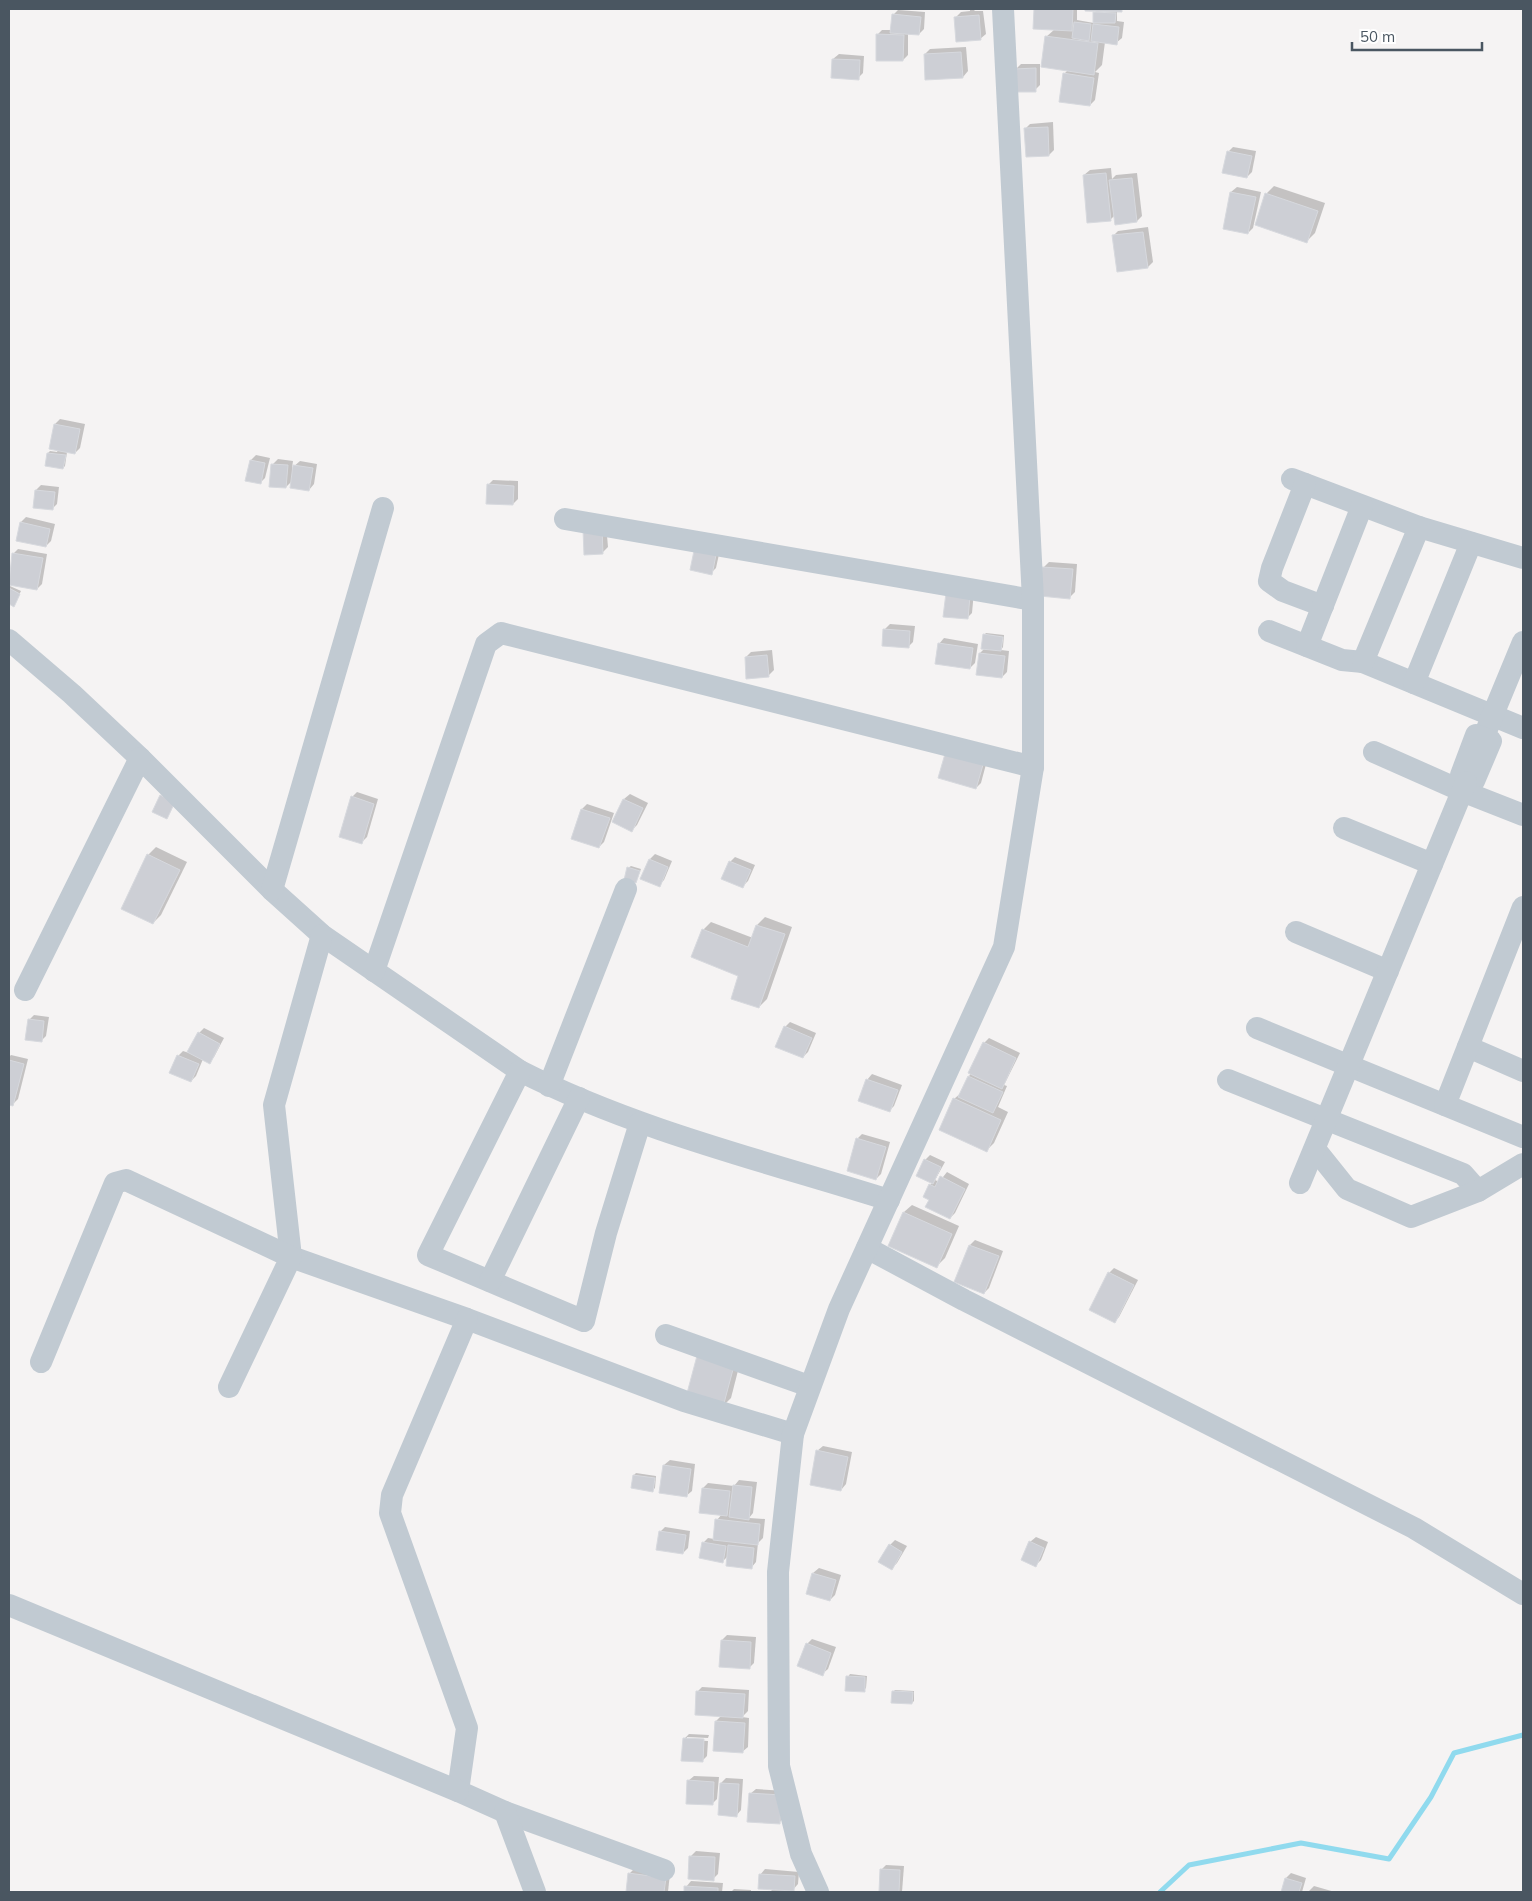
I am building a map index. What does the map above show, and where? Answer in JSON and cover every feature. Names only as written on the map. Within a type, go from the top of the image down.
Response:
[{"type":"street","points":[[818,1892],[801,1854],[779,1766],[778,1572],[792,1434],[839,1309],[1004,947],[1033,767],[1033,600],[1003,9]]},
{"type":"street","points":[[1323,606],[1283,591],[1269,581],[1299,482],[1419,527],[1523,558]]},
{"type":"street","points":[[1307,646],[1362,506]]},
{"type":"street","points":[[272,890],[383,508]]},
{"type":"street","points":[[565,519],[1033,600]]},
{"type":"street","points":[[1363,662],[1419,527]]},
{"type":"street","points":[[1414,683],[1471,543]]},
{"type":"street","points":[[1269,631],[1342,660],[1363,662],[1523,728]]},
{"type":"street","points":[[374,971],[486,644],[501,633],[1033,767]]},
{"type":"street","points":[[9,640],[72,694],[140,758],[272,890],[322,935],[520,1071],[549,1086],[640,1123],[889,1200]]},
{"type":"street","points":[[1300,1184],[1464,786],[1461,775],[1476,735],[1484,738],[1523,642]]},
{"type":"street","points":[[1374,752],[1464,786],[1523,815]]},
{"type":"street","points":[[25,990],[140,758]]},
{"type":"street","points":[[1344,828],[1432,864]]},
{"type":"street","points":[[549,1086],[626,888]]},
{"type":"street","points":[[1446,1105],[1523,907]]},
{"type":"street","points":[[1296,932],[1388,971]]},
{"type":"street","points":[[229,1387],[291,1257],[274,1105],[322,935]]},
{"type":"street","points":[[1257,1028],[1523,1137]]},
{"type":"street","points":[[1468,1047],[1523,1071]]},
{"type":"street","points":[[520,1071],[428,1255],[584,1321],[606,1233],[640,1123]]},
{"type":"street","points":[[1228,1080],[1463,1174],[1478,1191]]},
{"type":"street","points":[[490,1281],[578,1098]]},
{"type":"street","points":[[1315,1149],[1347,1189],[1411,1217],[1478,1191],[1523,1164]]},
{"type":"street","points":[[41,1362],[115,1183],[126,1180],[291,1257],[467,1319],[684,1401],[792,1434]]},
{"type":"street","points":[[867,1248],[964,1300],[1414,1528],[1523,1594]]},
{"type":"street","points":[[458,1790],[467,1728],[390,1513],[392,1496],[467,1319]]},
{"type":"street","points":[[666,1336],[809,1386]]},
{"type":"street","points":[[9,1605],[458,1790],[505,1812],[664,1870]]},
{"type":"street","points":[[505,1812],[535,1892]]},
{"type":"building","points":[[1034,9],[1073,9],[1072,31],[1033,29]]},
{"type":"building","points":[[1085,9],[1122,9],[1122,12],[1085,11]]},
{"type":"building","points":[[1093,12],[1116,13],[1115,23],[1093,23]]},
{"type":"building","points":[[892,14],[921,17],[919,35],[890,33]]},
{"type":"building","points":[[979,15],[981,40],[956,42],[954,17]]},
{"type":"building","points":[[1074,22],[1091,24],[1089,41],[1072,38]]},
{"type":"building","points":[[1093,24],[1119,27],[1117,45],[1091,41]]},
{"type":"building","points":[[876,34],[904,35],[903,61],[876,61]]},
{"type":"building","points":[[1045,36],[1098,43],[1094,75],[1041,67]]},
{"type":"building","points":[[961,52],[963,78],[925,80],[924,54]]},
{"type":"building","points":[[832,59],[860,60],[859,80],[831,78]]},
{"type":"building","points":[[1036,68],[1036,92],[1015,92],[1014,69]]},
{"type":"building","points":[[1063,73],[1094,78],[1090,106],[1059,102]]},
{"type":"building","points":[[1048,127],[1049,156],[1026,157],[1024,128]]},
{"type":"building","points":[[1227,151],[1252,156],[1247,178],[1222,173]]},
{"type":"building","points":[[1106,173],[1111,221],[1087,223],[1083,175]]},
{"type":"building","points":[[1132,178],[1137,222],[1115,225],[1109,180]]},
{"type":"building","points":[[1230,192],[1256,197],[1248,234],[1223,229]]},
{"type":"building","points":[[1265,193],[1318,211],[1307,243],[1255,225]]},
{"type":"building","points":[[1143,232],[1148,268],[1117,272],[1112,235]]},
{"type":"building","points":[[54,424],[80,429],[75,454],[49,449]]},
{"type":"building","points":[[47,453],[66,455],[63,469],[45,466]]},
{"type":"building","points":[[250,460],[265,463],[261,484],[245,481]]},
{"type":"building","points":[[271,464],[288,465],[286,488],[269,487]]},
{"type":"building","points":[[293,465],[313,468],[309,491],[290,488]]},
{"type":"building","points":[[487,484],[514,486],[513,505],[486,504]]},
{"type":"building","points":[[35,490],[55,492],[53,510],[33,508]]},
{"type":"building","points":[[20,522],[50,529],[46,547],[16,541]]},
{"type":"building","points":[[602,528],[603,554],[584,555],[583,529]]},
{"type":"building","points":[[695,546],[717,550],[712,575],[690,570]]},
{"type":"building","points":[[12,553],[43,558],[37,590],[9,585]]},
{"type":"building","points":[[1042,567],[1073,569],[1070,599],[1040,596]]},
{"type":"building","points":[[9,588],[20,594],[14,607],[9,604]]},
{"type":"building","points":[[946,593],[970,596],[968,619],[943,617]]},
{"type":"building","points":[[883,629],[910,631],[909,648],[882,646]]},
{"type":"building","points":[[983,634],[1003,637],[1001,651],[981,649]]},
{"type":"building","points":[[938,643],[973,648],[970,669],[935,664]]},
{"type":"building","points":[[979,653],[1005,656],[1002,678],[976,675]]},
{"type":"building","points":[[767,655],[769,677],[746,679],[745,657]]},
{"type":"building","points":[[947,747],[985,758],[976,789],[938,778]]},
{"type":"building","points":[[160,795],[175,802],[167,819],[152,812]]},
{"type":"building","points":[[351,796],[374,804],[362,844],[339,837]]},
{"type":"building","points":[[623,799],[643,808],[632,832],[612,822]]},
{"type":"building","points":[[581,809],[610,818],[599,848],[571,839]]},
{"type":"building","points":[[147,854],[180,870],[153,924],[121,909]]},
{"type":"building","points":[[649,859],[668,867],[660,887],[640,879]]},
{"type":"building","points":[[729,861],[751,870],[743,888],[721,879]]},
{"type":"building","points":[[627,867],[640,871],[636,883],[624,880]]},
{"type":"building","points":[[756,925],[785,934],[759,1008],[731,999],[738,976],[691,957],[702,929],[748,947]]},
{"type":"building","points":[[28,1019],[44,1021],[42,1042],[25,1040]]},
{"type":"building","points":[[784,1026],[812,1038],[803,1058],[775,1047]]},
{"type":"building","points":[[198,1032],[220,1044],[210,1064],[187,1052]]},
{"type":"building","points":[[983,1042],[1016,1058],[1002,1089],[968,1073]]},
{"type":"building","points":[[177,1055],[199,1064],[191,1082],[169,1073]]},
{"type":"building","points":[[9,1060],[24,1064],[13,1106],[9,1105]]},
{"type":"building","points":[[968,1076],[1003,1092],[993,1113],[958,1097]]},
{"type":"building","points":[[866,1079],[898,1090],[890,1112],[858,1101]]},
{"type":"building","points":[[953,1098],[1001,1120],[987,1152],[939,1130]]},
{"type":"building","points":[[856,1138],[886,1147],[876,1180],[847,1171]]},
{"type":"building","points":[[924,1159],[941,1167],[933,1184],[916,1176]]},
{"type":"building","points":[[940,1176],[965,1189],[950,1219],[925,1207],[929,1200],[923,1197],[929,1184],[935,1187]]},
{"type":"building","points":[[903,1212],[952,1234],[937,1268],[888,1246]]},
{"type":"building","points":[[969,1245],[999,1256],[984,1294],[954,1282]]},
{"type":"building","points":[[1108,1272],[1134,1285],[1115,1323],[1089,1310]]},
{"type":"building","points":[[698,1352],[735,1362],[723,1407],[686,1397]]},
{"type":"building","points":[[816,1450],[848,1457],[841,1491],[810,1485]]},
{"type":"building","points":[[663,1465],[691,1469],[687,1497],[659,1493]]},
{"type":"building","points":[[633,1475],[655,1478],[653,1492],[631,1488]]},
{"type":"building","points":[[733,1485],[752,1487],[749,1520],[729,1517]]},
{"type":"building","points":[[702,1488],[730,1491],[727,1516],[699,1513]]},
{"type":"building","points":[[715,1519],[760,1524],[758,1545],[713,1540]]},
{"type":"building","points":[[659,1531],[686,1535],[683,1554],[656,1550]]},
{"type":"building","points":[[1029,1541],[1044,1548],[1036,1567],[1021,1560]]},
{"type":"building","points":[[702,1542],[726,1546],[723,1563],[699,1558]]},
{"type":"building","points":[[889,1544],[902,1552],[892,1570],[878,1562]]},
{"type":"building","points":[[728,1545],[754,1548],[752,1569],[726,1566]]},
{"type":"building","points":[[812,1573],[836,1580],[830,1601],[806,1594]]},
{"type":"building","points":[[721,1640],[751,1642],[750,1669],[719,1667]]},
{"type":"building","points":[[806,1643],[831,1653],[823,1676],[797,1666]]},
{"type":"building","points":[[846,1676],[865,1677],[865,1692],[845,1691]]},
{"type":"building","points":[[696,1691],[745,1694],[743,1718],[695,1715]]},
{"type":"building","points":[[892,1691],[913,1692],[912,1704],[891,1703]]},
{"type":"building","points":[[715,1721],[745,1723],[743,1753],[713,1751]]},
{"type":"building","points":[[683,1738],[704,1739],[703,1762],[681,1761]]},
{"type":"building","points":[[687,1780],[714,1782],[713,1805],[686,1804]]},
{"type":"building","points":[[720,1783],[739,1784],[737,1817],[718,1815]]},
{"type":"building","points":[[749,1793],[781,1795],[780,1824],[747,1822]]},
{"type":"building","points":[[689,1856],[715,1857],[714,1881],[688,1879]]},
{"type":"building","points":[[880,1869],[900,1870],[899,1892],[879,1892]]},
{"type":"building","points":[[628,1873],[666,1878],[664,1892],[626,1892]]},
{"type":"building","points":[[759,1874],[795,1876],[794,1891],[758,1889]]},
{"type":"building","points":[[1285,1878],[1302,1883],[1299,1892],[1281,1892]]},
{"type":"building","points":[[684,1886],[718,1888],[718,1892],[684,1892]]},
{"type":"waterway","points":[[1160,1892],[1189,1865],[1301,1843],[1389,1859],[1431,1797],[1454,1753],[1523,1735]]}]
